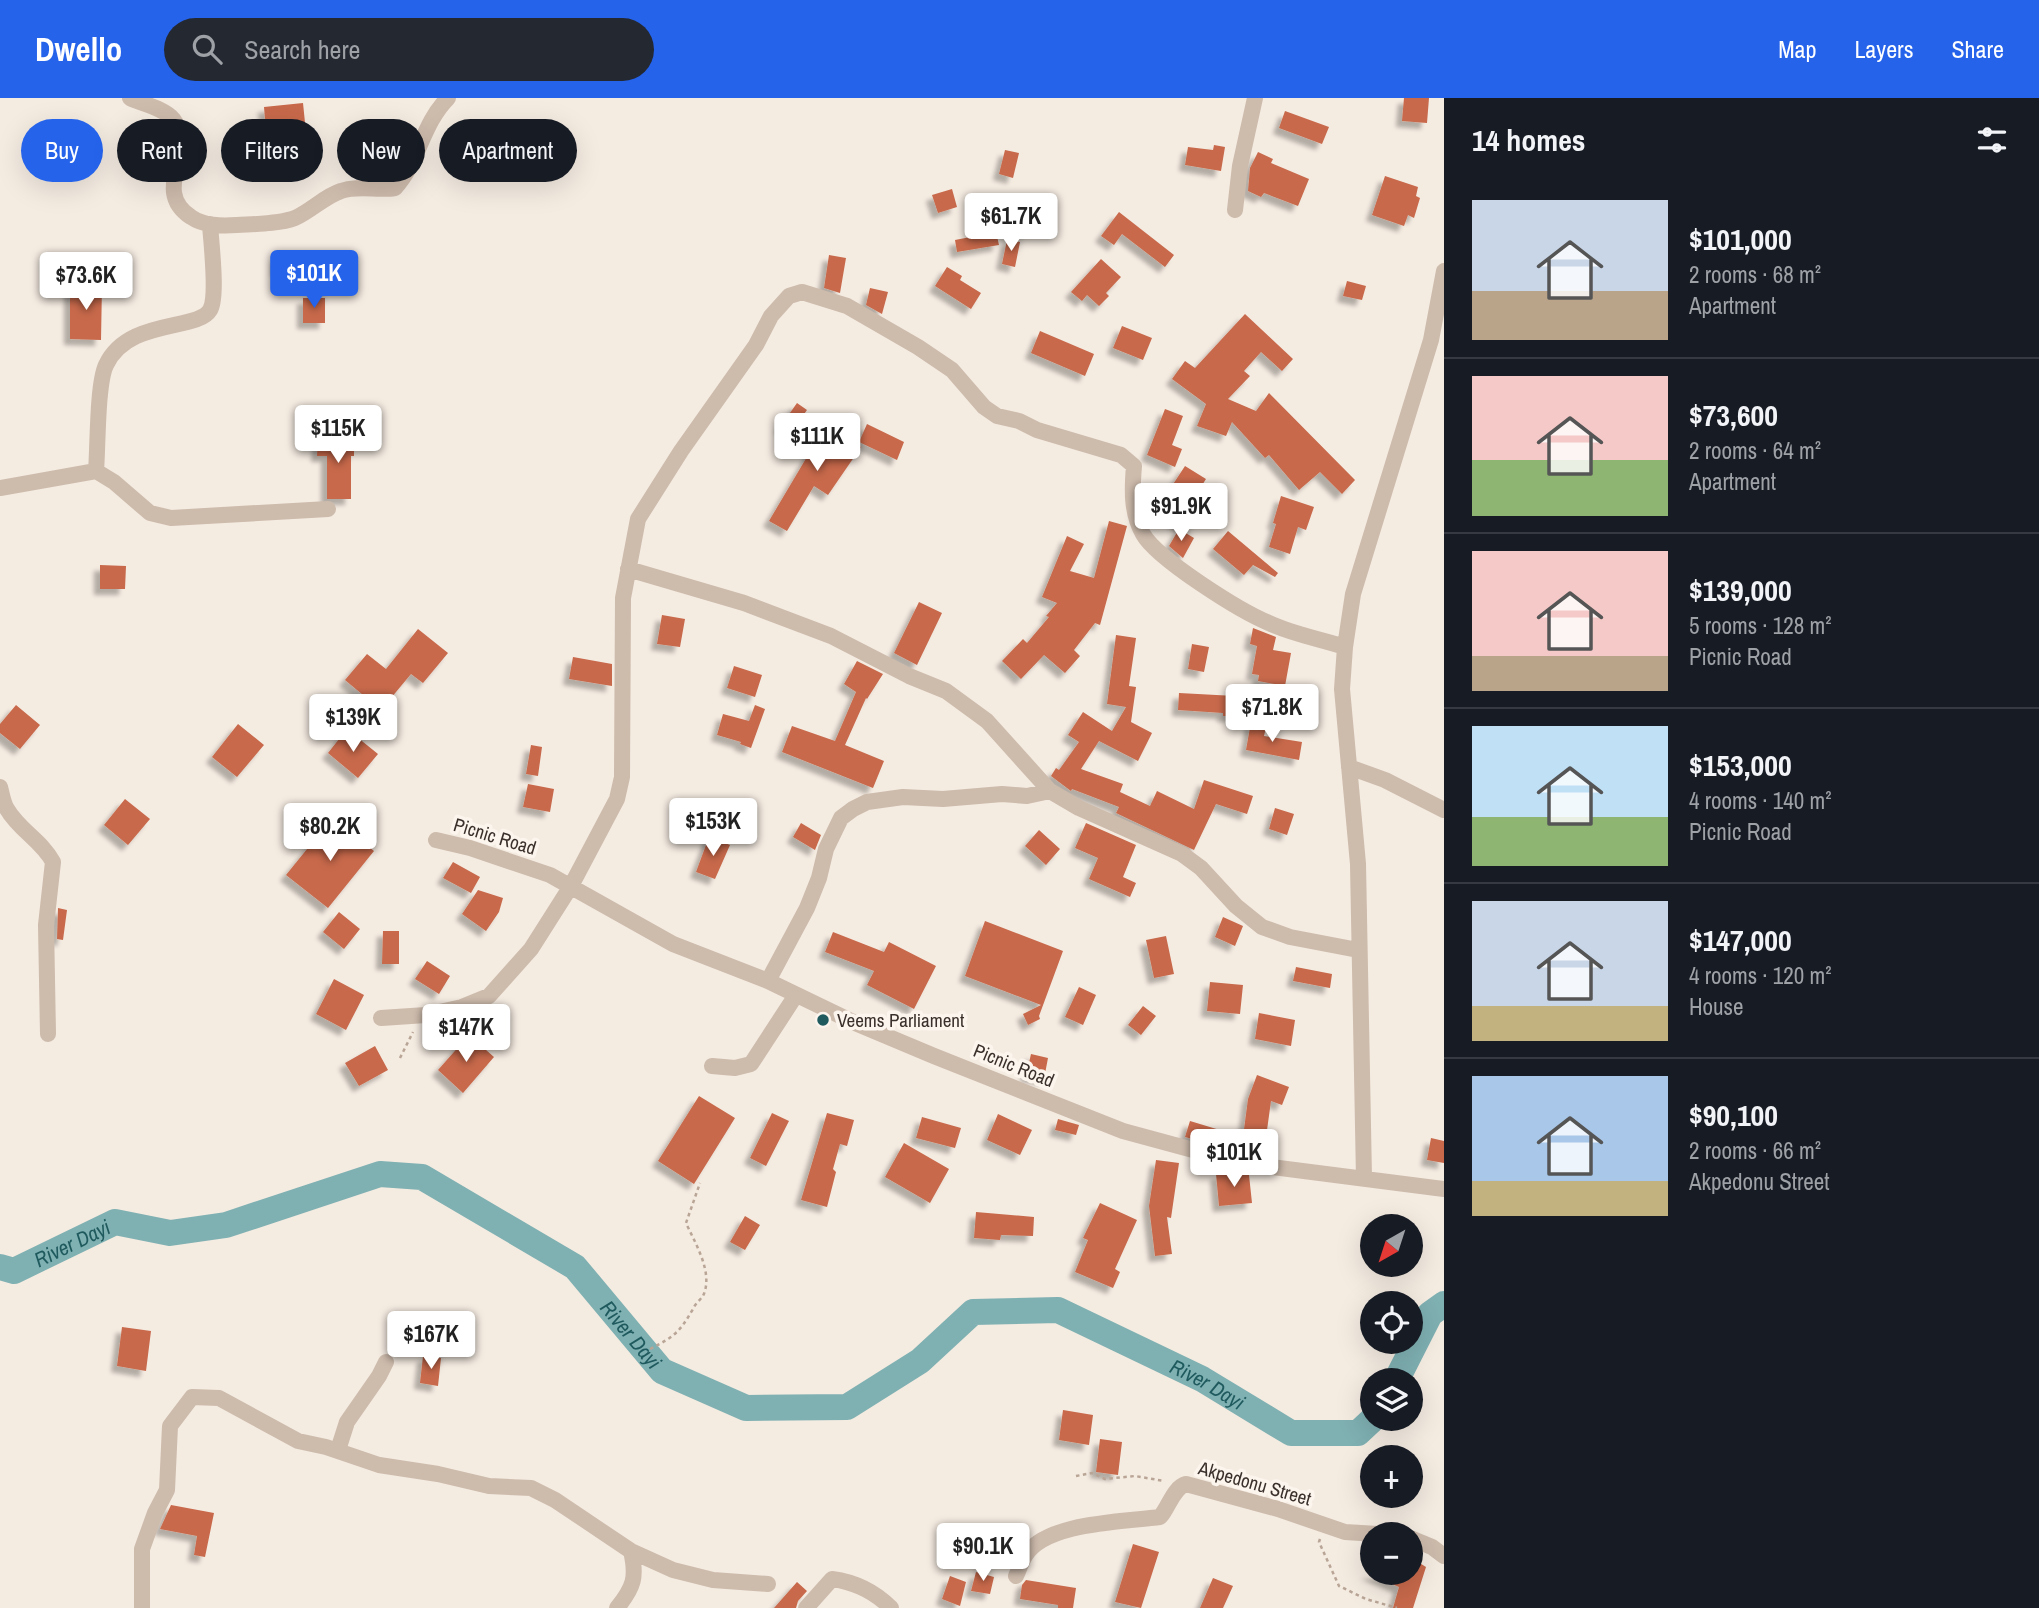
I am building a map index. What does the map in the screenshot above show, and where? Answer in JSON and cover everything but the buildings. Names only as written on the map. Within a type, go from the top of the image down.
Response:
[{"type":"street","points":[[130,98],[172,118],[179,132],[180,150],[173,183],[173,199],[181,210],[210,225],[292,219],[339,192],[349,189],[395,188],[405,178],[427,126],[448,98]]},
{"type":"street","points":[[1235,210],[1240,166],[1255,98]]},
{"type":"street","points":[[96,471],[102,384],[105,367],[112,355],[121,345],[139,334],[202,318],[211,309],[214,297],[210,225]]},
{"type":"street","points":[[1364,1178],[1358,864],[1342,689],[1345,647],[1353,594],[1431,340],[1444,271]]},
{"type":"street","points":[[381,1018],[426,1015],[462,1007],[489,996],[531,949],[571,886],[617,799],[622,777],[623,598],[638,519],[681,451],[756,345],[771,316],[789,296],[802,292],[847,306],[952,370],[984,407],[997,416],[1121,455],[1134,466],[1133,499],[1137,521],[1144,537],[1163,556],[1269,624],[1345,647]]},
{"type":"street","points":[[0,488],[96,471],[114,482],[149,513],[171,518],[328,509]]},
{"type":"street","points":[[628,569],[744,603],[831,636],[909,676],[946,691],[986,721],[1050,791],[1079,808],[1182,854],[1201,868],[1236,906],[1262,928],[1290,937],[1358,950]]},
{"type":"street","points":[[1349,767],[1385,780],[1444,810]]},
{"type":"street","points":[[0,787],[6,807],[16,822],[48,853],[53,862],[46,925],[48,1034]]},
{"type":"street","points":[[768,981],[807,908],[827,849],[841,818],[853,809],[867,802],[883,799],[943,799],[1002,794],[1027,796],[1050,791]]},
{"type":"street","name":"Picnic Road","points":[[436,840],[470,848],[550,875],[673,944],[768,981],[911,1046],[1124,1131],[1241,1163],[1444,1189]]},
{"type":"street","points":[[712,1066],[735,1069],[751,1064],[796,995]]},
{"type":"street","points":[[338,1451],[347,1422],[386,1362]]},
{"type":"street","points":[[142,1608],[142,1549],[167,1490],[170,1426],[192,1397],[219,1398],[298,1441],[379,1465],[438,1474],[469,1483],[531,1488],[555,1500],[631,1551],[673,1570],[713,1580],[768,1584]]},
{"type":"street","name":"Akpedonu Street","points":[[1016,1576],[1025,1554],[1041,1541],[1060,1532],[1160,1517],[1181,1485],[1186,1484],[1345,1532],[1360,1533]]},
{"type":"street","points":[[1423,1543],[1444,1556]]},
{"type":"street","points":[[617,1608],[632,1587],[635,1570],[631,1551]]},
{"type":"street","points":[[806,1608],[832,1579],[863,1588],[891,1608]]},
{"type":"path","points":[[400,1058],[413,1032]]},
{"type":"path","points":[[650,1349],[670,1339],[684,1326],[704,1294],[705,1276],[699,1247],[686,1223],[700,1183]]},
{"type":"path","points":[[1076,1476],[1092,1473],[1105,1479],[1135,1476],[1181,1485]]},
{"type":"path","points":[[1324,1526],[1319,1542],[1339,1586],[1366,1599],[1397,1608]]},
{"type":"waterway","name":"River Dayi","points":[[0,1267],[14,1271],[115,1222],[170,1233],[226,1225],[380,1174],[422,1177],[575,1267],[662,1371],[746,1408],[847,1407],[920,1361],[973,1312],[1058,1310],[1202,1379],[1291,1433],[1360,1431]]},
{"type":"waterway","name":"River Dayi","points":[[1403,1368],[1430,1314],[1444,1304]]},
{"type":"place","name":"Veems Parliament","points":[[823,1020]]}]
